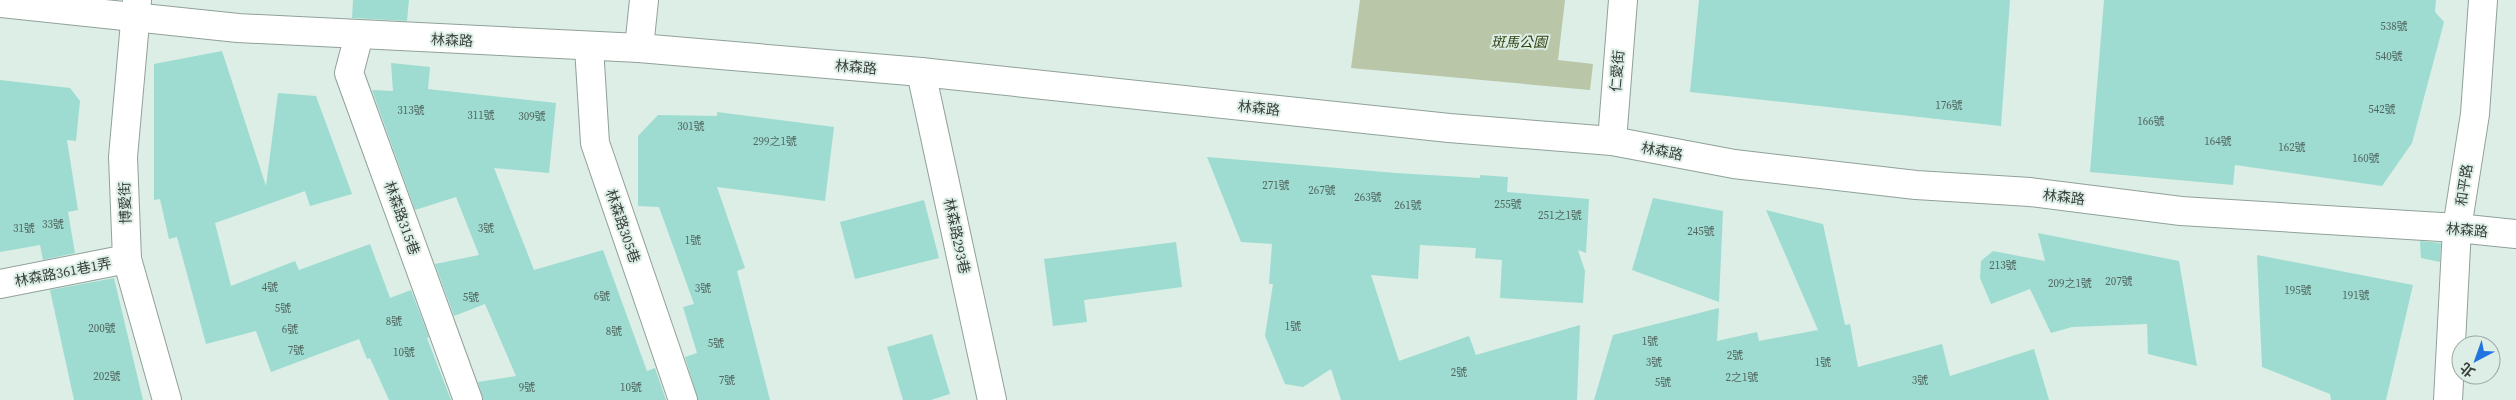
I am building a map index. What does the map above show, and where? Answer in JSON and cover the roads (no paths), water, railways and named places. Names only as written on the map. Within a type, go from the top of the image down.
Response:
[{"type":"street","points":[[639,48],[644,0]]},
{"type":"street","name":"仁愛街","points":[[1612,141],[1623,0]]},
{"type":"street","name":"和平路","points":[[2448,400],[2457,228],[2475,114],[2483,0]]},
{"type":"street","name":"林森路","points":[[0,2],[136,9],[238,28],[639,48],[921,72],[1449,128],[1612,141],[1734,164],[1916,185],[2030,192],[2182,211],[2457,228],[2516,234]]},
{"type":"street","name":"博愛街","points":[[136,9],[123,158],[127,259],[167,400]]},
{"type":"street","name":"林森路315巷","points":[[359,35],[349,74],[468,400]]},
{"type":"street","name":"林森路305巷","points":[[589,47],[595,143],[683,400]]},
{"type":"street","name":"林森路293巷","points":[[921,72],[992,400]]},
{"type":"street","name":"林森路361巷1弄","points":[[0,284],[127,259]]},
{"type":"park label","name":"斑馬公園","points":[[1519,42]]}]
